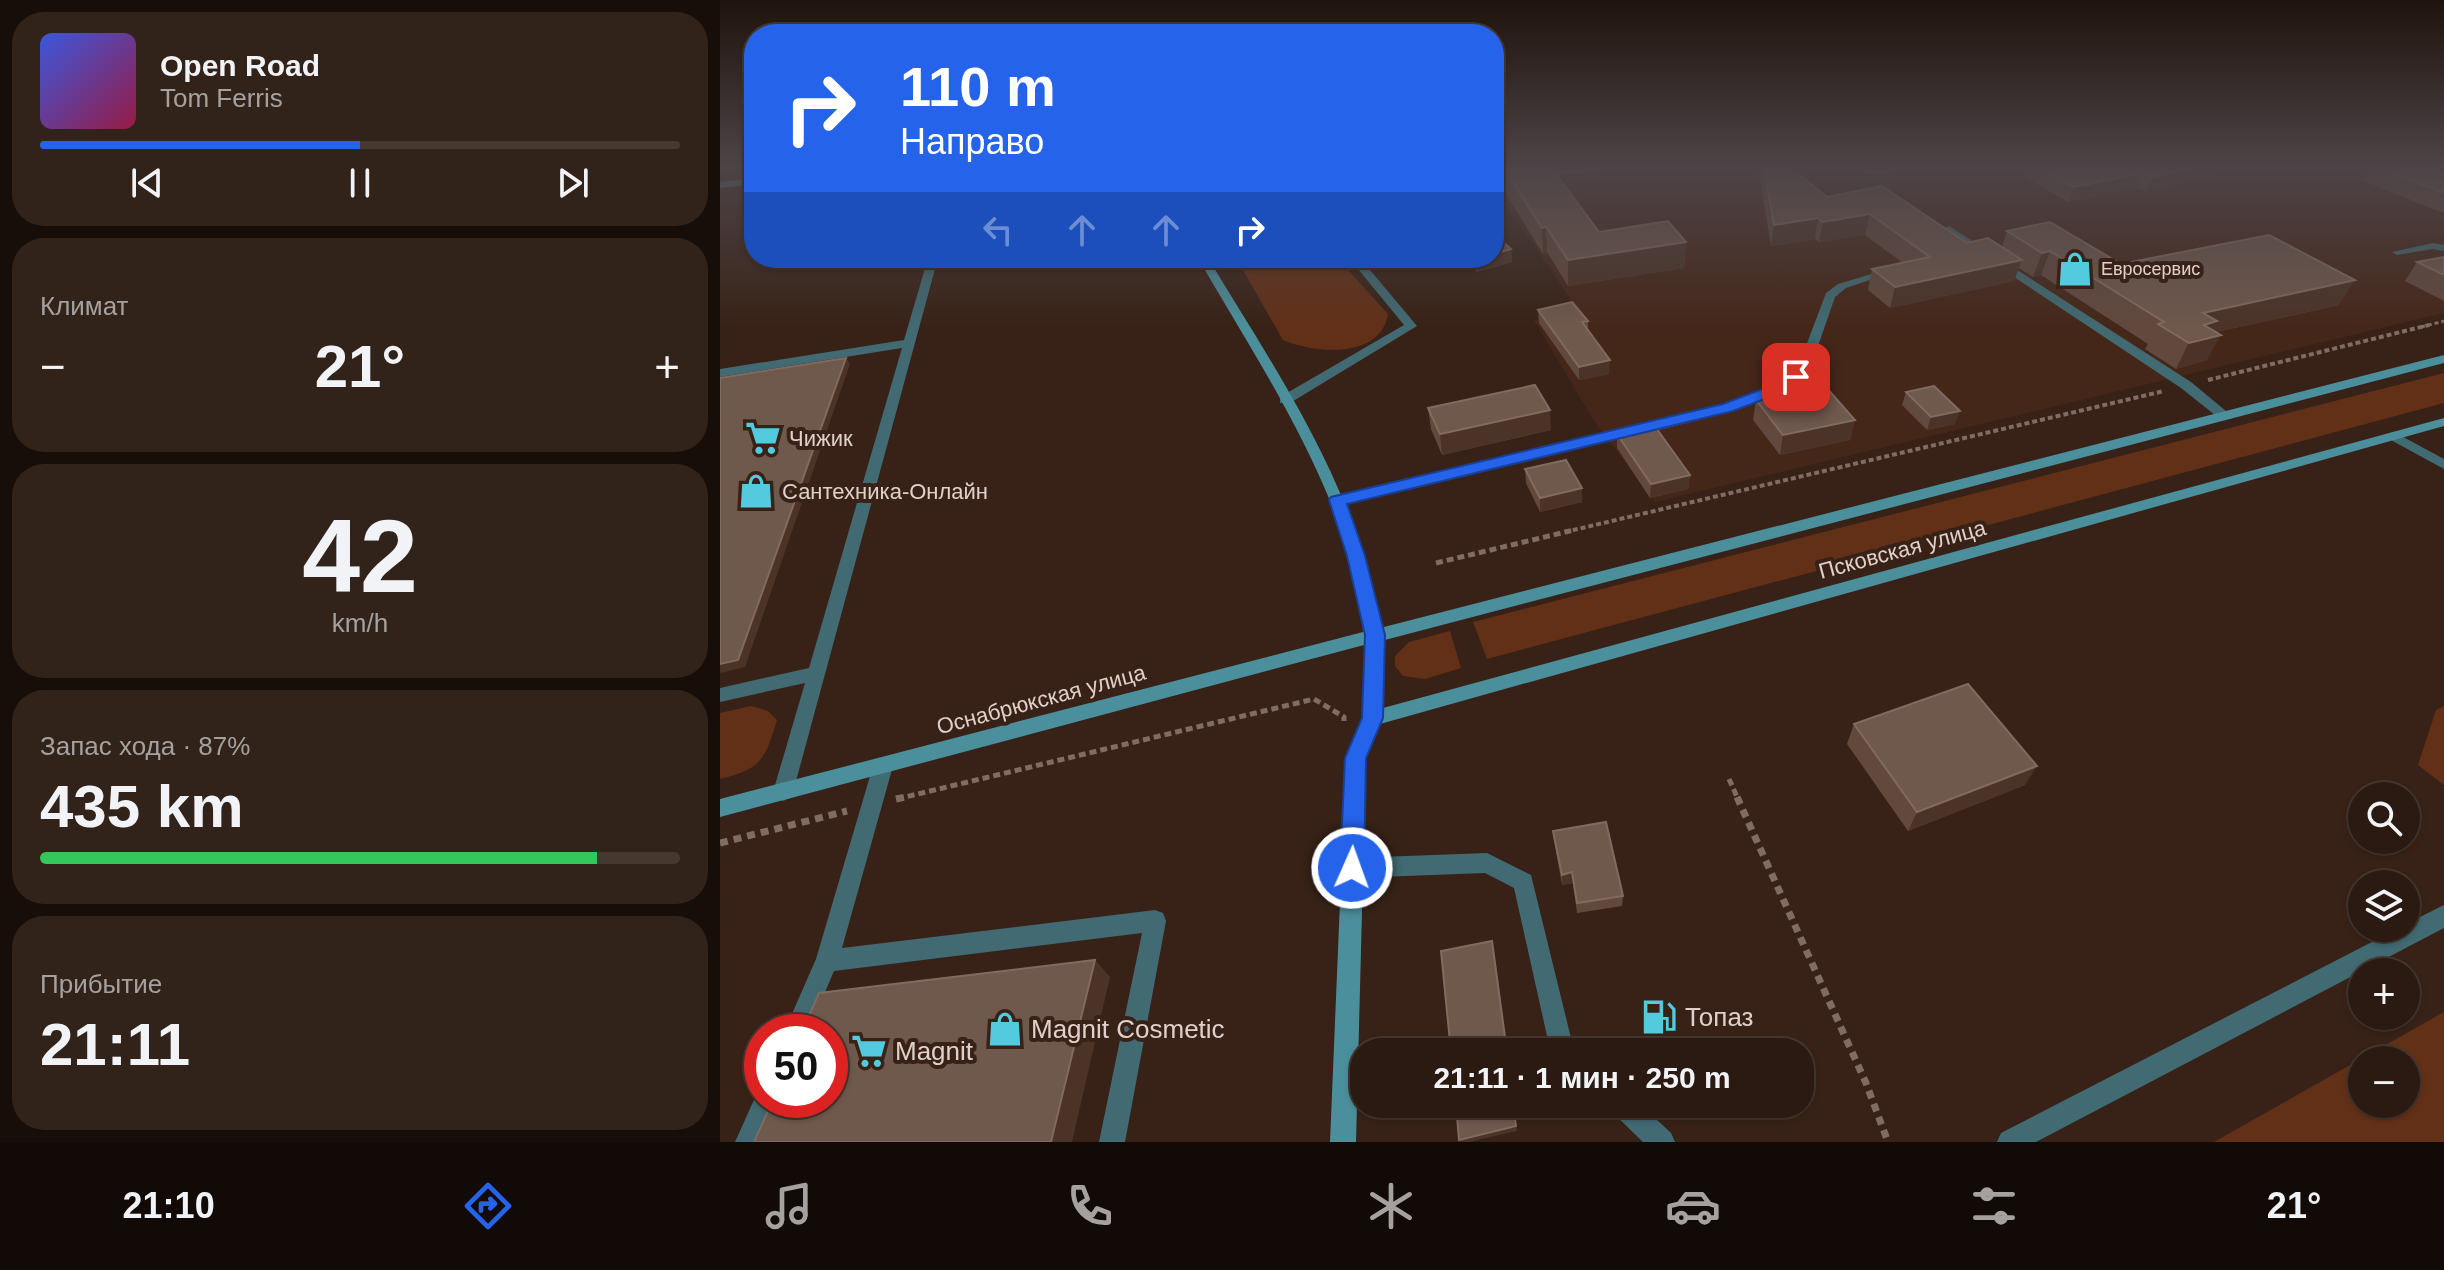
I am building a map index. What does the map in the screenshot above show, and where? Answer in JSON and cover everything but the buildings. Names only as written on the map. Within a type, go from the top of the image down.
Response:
[{"type":"main road","points":[[1209,268],[1285,400],[1337,500],[1356,556],[1375,635],[1373,718],[1356,758],[1343,1142]]},
{"type":"main road","points":[[1375,635],[2444,359]]},
{"type":"main road","name":"Псковская улица","points":[[1373,718],[2444,422]]},
{"type":"main road","name":"Оснабрюкская улица","points":[[720,808],[1375,635]]},
{"type":"lane","points":[[1949,229],[2186,385],[2225,416]]},
{"type":"lane","points":[[2397,252],[2433,246],[2444,248]]},
{"type":"lane","points":[[783,792],[930,268]]},
{"type":"lane","points":[[1285,400],[1411,326],[1362,268]]},
{"type":"lane","points":[[1337,500],[1662,425],[1727,408],[1778,389],[1804,369],[1830,295],[1842,286],[1902,269]]},
{"type":"lane","points":[[720,373],[909,343]]},
{"type":"lane","points":[[2394,436],[2444,465]]},
{"type":"lane","points":[[720,695],[817,673]]},
{"type":"lane","points":[[804,1014],[827,961],[883,766]]},
{"type":"lane","points":[[1352,868],[1487,863],[1523,882],[1559,1038]]},
{"type":"lane","points":[[2010,1142],[2444,916]]},
{"type":"lane","points":[[827,961],[1155,921],[1112,1142]]},
{"type":"lane","points":[[748,1142],[759,1118]]},
{"type":"lane","points":[[1637,1118],[1662,1142]]},
{"type":"path","points":[[1436,563],[2444,321]]},
{"type":"path","points":[[720,843],[1314,699],[1344,717],[1344,732]]},
{"type":"path","points":[[1729,779],[1866,1083],[1888,1142]]},
{"type":"shaded area","points":[[1517,220],[2444,220],[2444,313],[1655,502],[1594,421],[1534,320],[1577,309]]},
{"type":"shaded area","points":[[1242,268],[1346,268],[1388,314],[1383,329],[1360,346],[1328,350],[1283,340]]},
{"type":"shaded area","points":[[2444,373],[2444,403],[1487,659],[1473,622]]},
{"type":"shaded area","points":[[1450,631],[1461,668],[1425,679],[1403,676],[1395,666],[1395,656],[1409,642]]},
{"type":"shaded area","points":[[751,706],[768,711],[777,720],[769,744],[753,766],[720,779],[720,713]]},
{"type":"shaded area","points":[[2444,706],[2444,785],[2418,765],[2436,710]]},
{"type":"shaded area","points":[[2444,1012],[2444,1142],[2214,1142],[2348,1066],[2348,1118],[2420,1118],[2420,1046],[2384,1046],[2412,1030],[2420,1030],[2420,1026]]},
{"type":"place","name":"Евросервис","points":[[2075,269]]},
{"type":"place","name":"Чижик","points":[[763,438]]},
{"type":"place","name":"Сантехника-Онлайн","points":[[756,491]]},
{"type":"place","name":"Топаз","points":[[1659,1017]]},
{"type":"place","name":"Magnit Cosmetic","points":[[1005,1029]]},
{"type":"place","name":"Magnit","points":[[869,1051]]},
{"type":"route","points":[[1352,868],[1356,758],[1373,718],[1375,635],[1356,556],[1337,500],[1727,408],[1778,389],[1796,377]]}]
